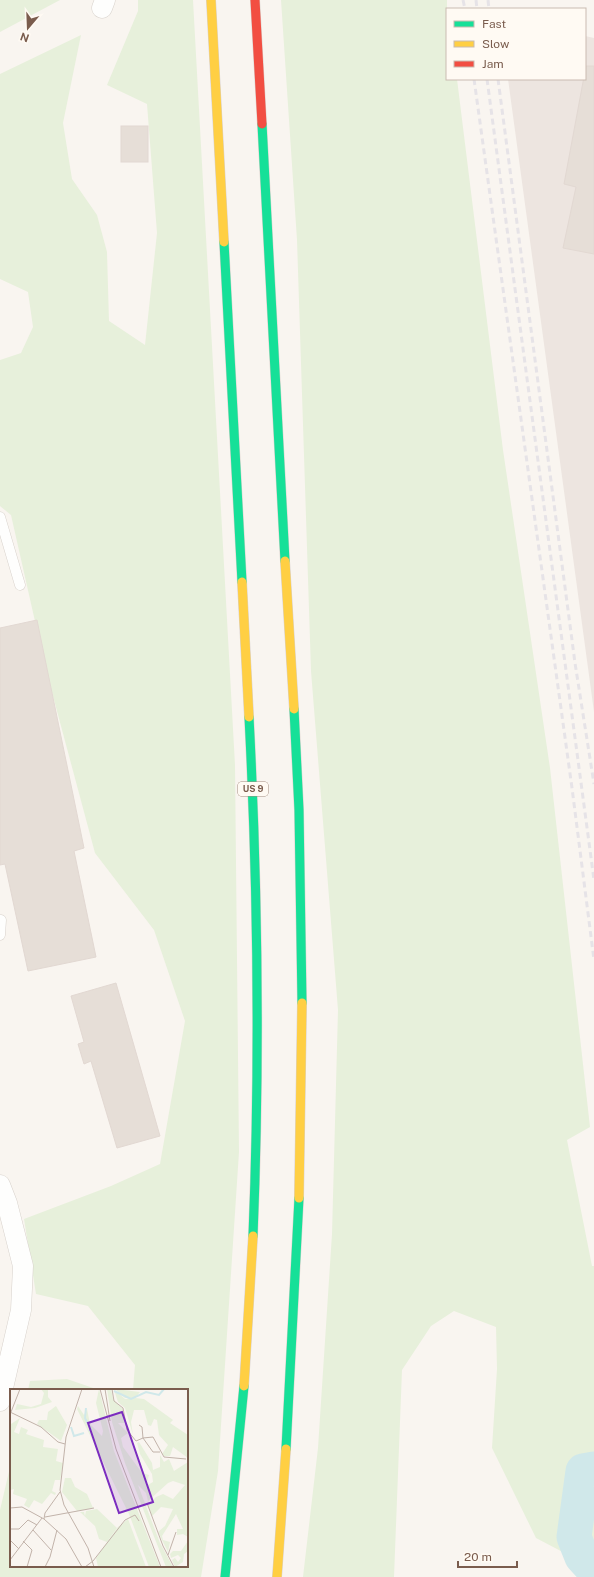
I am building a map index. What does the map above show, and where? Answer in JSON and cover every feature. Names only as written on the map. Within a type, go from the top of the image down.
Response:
[{"type":"highway","name":"US 9","points":[[211,0],[254,804],[258,922],[257,1141],[252,1261],[241,1429],[225,1577]]},
{"type":"highway","points":[[255,0],[298,794],[302,921],[301,1142],[290,1383],[277,1577]]},
{"type":"highway","points":[[274,1577],[279,1548]]},
{"type":"street","points":[[0,1185],[7,1203],[23,1266],[21,1310],[0,1401]]},
{"type":"lane","points":[[0,517],[20,585]]},
{"type":"lane","points":[[0,936],[1,920]]},
{"type":"shaded area","points":[[586,36],[594,38],[594,712],[508,80],[586,80]]},
{"type":"green space","points":[[0,0],[60,0],[0,32]]},
{"type":"green space","points":[[138,0],[193,0],[235,765],[239,1152],[218,1471],[201,1577],[0,1577],[0,1510],[10,1467],[10,1567],[188,1567],[188,1389],[133,1389],[135,1365],[88,1306],[36,1294],[24,1219],[111,1186],[160,1164],[185,1021],[154,930],[95,853],[46,670],[11,515],[0,506],[0,360],[21,353],[33,327],[28,292],[0,279],[0,74],[81,35],[63,123],[72,179],[97,215],[107,252],[109,321],[145,345],[157,233],[147,104],[107,85],[138,11]]},
{"type":"green space","points":[[281,0],[447,0],[446,80],[457,80],[503,450],[550,768],[590,1127],[567,1140],[592,1266],[594,1266],[594,1577],[577,1577],[576,1559],[536,1538],[492,1448],[497,1369],[496,1327],[454,1311],[431,1326],[402,1370],[394,1577],[303,1577],[318,1448],[332,1234],[338,1010],[311,671],[297,240]]},
{"type":"green space","points":[[67,1379],[96,1389],[28,1389],[30,1381]]},
{"type":"building","points":[[586,66],[594,66],[594,254],[563,248],[576,187],[564,184],[583,80],[586,80]]},
{"type":"building","points":[[121,126],[148,126],[148,162],[121,162]]},
{"type":"building","points":[[37,620],[84,848],[74,851],[96,957],[28,971],[5,864],[0,865],[0,628]]},
{"type":"building","points":[[116,983],[160,1136],[117,1148],[91,1061],[84,1064],[78,1044],[84,1042],[71,996]]},
{"type":"waterway","points":[[594,1469],[583,1471],[574,1537],[582,1557],[594,1570]]},
{"type":"railway","points":[[463,0],[465,8]]},
{"type":"railway","points":[[476,0],[477,8]]},
{"type":"railway","points":[[488,0],[489,8]]},
{"type":"railway","points":[[474,80],[572,788],[594,960]]},
{"type":"railway","points":[[487,80],[594,880]]},
{"type":"railway","points":[[498,80],[575,663],[594,784]]},
{"type":"traffic: fast","points":[[262,124],[285,561]]},
{"type":"traffic: fast","points":[[224,242],[242,582]]},
{"type":"traffic: fast","points":[[294,709],[299,810],[302,1003]]},
{"type":"traffic: fast","points":[[249,717],[257,976],[257,1106],[253,1236]]},
{"type":"traffic: fast","points":[[286,1449],[299,1198]]},
{"type":"traffic: fast","points":[[225,1577],[244,1386]]},
{"type":"traffic: slow","points":[[211,0],[224,242]]},
{"type":"traffic: slow","points":[[285,561],[294,709]]},
{"type":"traffic: slow","points":[[242,582],[249,717]]},
{"type":"traffic: slow","points":[[299,1198],[302,1003]]},
{"type":"traffic: slow","points":[[244,1386],[253,1236]]},
{"type":"traffic: slow","points":[[277,1577],[286,1449]]},
{"type":"traffic: jam","points":[[255,0],[262,124]]}]
